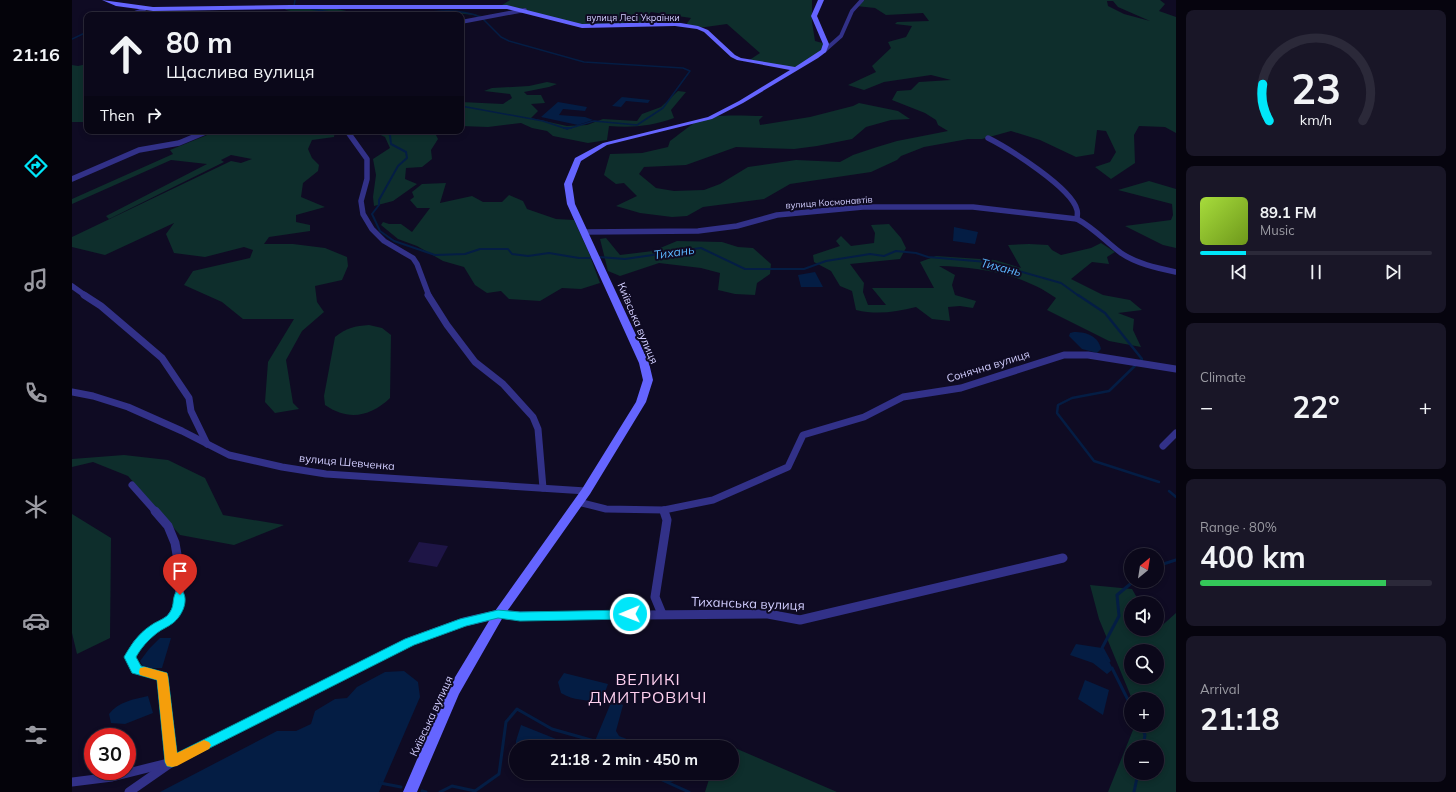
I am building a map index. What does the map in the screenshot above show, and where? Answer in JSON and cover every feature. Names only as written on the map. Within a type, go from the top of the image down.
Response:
[{"type":"main road","points":[[105,0],[116,4],[145,9],[291,7],[427,8],[491,6],[525,10]]},
{"type":"main road","points":[[821,0],[814,16],[826,44],[824,51]]},
{"type":"main road","name":"вулиця Лесі Українки","points":[[525,10],[582,26],[675,24],[698,28],[706,31],[733,56],[739,59],[796,69]]},
{"type":"main road","name":"Київська вулиця","points":[[410,792],[453,692],[498,614],[586,491],[641,402],[648,380],[644,363],[571,204],[568,184],[578,160],[605,144],[710,118],[741,102],[824,51]]},
{"type":"street","points":[[824,51],[843,34],[847,20],[862,0]]},
{"type":"street","points":[[137,12],[145,9]]},
{"type":"street","name":"вулиця Лесі Українки","points":[[464,21],[525,10]]},
{"type":"street","points":[[72,179],[139,150],[179,142],[200,134]]},
{"type":"street","points":[[349,134],[367,159],[367,179],[362,201],[363,214],[372,229],[384,241],[413,258],[418,264],[427,293],[447,325],[475,362],[503,384],[533,417],[538,429],[543,488]]},
{"type":"street","points":[[988,138],[1022,157],[1061,189],[1077,208],[1077,219]]},
{"type":"street","name":"вулиця Космонавтів","points":[[584,232],[698,231],[737,226],[777,215],[863,207],[973,207],[1077,219],[1086,223],[1117,250],[1140,261],[1176,272]]},
{"type":"street","points":[[72,286],[101,306],[162,358],[189,398],[191,411],[207,444]]},
{"type":"street","name":"Сонячна вулиця","points":[[578,502],[606,509],[664,510],[713,500],[788,467],[803,435],[864,417],[903,397],[961,388],[1064,354],[1088,355],[1176,369]]},
{"type":"street","name":"вулиця Шевченка","points":[[72,392],[93,396],[128,407],[229,455],[282,467],[326,474],[586,491]]},
{"type":"street","points":[[1163,446],[1176,433]]},
{"type":"street","points":[[132,485],[168,526],[175,543],[180,572],[179,607],[170,619],[153,630],[137,644],[130,657],[137,670],[162,677],[172,762]]},
{"type":"street","points":[[662,614],[655,597],[667,520],[664,510]]},
{"type":"street","name":"Тиханська вулиця","points":[[172,762],[409,642],[464,622],[498,614],[520,616],[768,614],[800,620],[1063,558]]},
{"type":"street","points":[[72,782],[112,777],[172,762]]},
{"type":"street","points":[[129,792],[172,762]]},
{"type":"green space","points":[[510,0],[812,0],[812,22],[815,41],[826,44],[824,51],[796,69],[748,61],[760,53],[727,24],[698,28],[685,26],[691,18],[651,12],[639,25],[582,26],[502,5]]},
{"type":"green space","points":[[862,0],[1160,0],[1165,4],[1159,11],[1176,17],[1176,133],[1165,127],[1139,126],[1134,135],[1135,163],[1111,179],[1095,167],[1110,162],[1116,152],[1106,131],[1097,130],[1094,154],[1076,157],[1040,140],[1011,131],[982,139],[968,139],[924,147],[901,156],[897,160],[871,172],[790,184],[764,199],[703,207],[687,216],[672,217],[640,213],[616,206],[637,196],[624,183],[616,184],[604,175],[610,154],[642,153],[668,147],[670,141],[694,123],[705,118],[763,116],[759,120],[760,125],[810,117],[853,106],[859,103],[898,111],[910,119],[891,120],[866,127],[852,139],[794,149],[736,147],[686,165],[644,167],[639,174],[656,188],[674,191],[704,190],[720,184],[748,167],[796,160],[840,162],[853,155],[897,141],[948,131],[938,125],[936,120],[925,113],[892,100],[897,91],[911,90],[919,82],[951,80],[931,75],[884,82],[864,90],[848,85],[876,72],[872,66],[891,48],[888,42],[906,37],[912,26],[895,24],[897,22],[929,21],[923,13],[886,15],[875,8],[856,6]],"holes":[[[1107,1],[1113,1],[1118,7],[1150,21],[1124,14],[1108,6]]]},
{"type":"green space","points":[[285,9],[337,9],[351,12],[294,12]]},
{"type":"green space","points":[[457,11],[462,12],[440,12]]},
{"type":"green space","points":[[464,12],[483,16],[464,14]]},
{"type":"green space","points":[[72,65],[84,65],[84,122],[72,122]]},
{"type":"green space","points":[[547,82],[557,84],[524,92],[527,95],[541,95],[545,103],[531,104],[538,111],[531,118],[567,126],[587,125],[603,119],[637,121],[642,114],[661,107],[678,91],[686,92],[671,110],[674,118],[642,126],[609,126],[607,140],[588,143],[553,136],[547,131],[532,128],[521,123],[488,127],[464,126],[464,102],[503,104],[512,98],[510,94],[484,91],[492,88],[529,86]]},
{"type":"green space","points":[[210,134],[334,134],[334,137],[312,140],[308,149],[312,158],[319,165],[318,171],[303,183],[301,197],[325,207],[296,215],[296,222],[310,225],[310,231],[269,237],[264,244],[293,244],[325,248],[347,257],[348,266],[342,280],[315,286],[317,302],[324,312],[302,331],[286,360],[293,403],[299,409],[275,413],[265,402],[268,362],[294,319],[243,319],[222,302],[184,285],[193,271],[250,258],[253,250],[244,247],[205,257],[174,253],[166,234],[174,223],[105,255],[72,247],[72,237],[231,161],[241,163],[252,159],[231,155],[221,160],[224,162],[109,219],[106,216],[207,164],[171,160],[72,204],[72,199],[173,154],[170,150]]},
{"type":"green space","points":[[378,134],[436,134],[438,139],[431,150],[432,159],[422,167],[406,168],[405,179],[417,184],[393,201],[374,206],[373,197],[376,175],[373,159],[390,148],[385,137]]},
{"type":"green space","points":[[1149,181],[1176,189],[1176,248],[1163,245],[1125,226],[1171,220],[1173,215],[1172,204],[1118,190]]},
{"type":"green space","points":[[446,183],[440,203],[472,196],[483,202],[502,202],[509,195],[523,201],[527,209],[556,219],[574,220],[589,253],[600,283],[581,289],[562,288],[540,301],[509,299],[501,291],[487,293],[475,285],[464,267],[443,261],[417,246],[398,239],[381,225],[383,222],[389,224],[401,224],[412,232],[430,208],[417,208],[410,200],[414,197],[412,192],[422,184]]},
{"type":"green space","points":[[889,224],[901,238],[906,248],[900,259],[850,264],[864,283],[863,292],[868,305],[886,305],[872,288],[934,288],[920,262],[936,256],[995,260],[1021,268],[1008,245],[1048,245],[1052,250],[1061,255],[1091,248],[1101,243],[1115,252],[1107,257],[1109,264],[1092,262],[1071,279],[1103,295],[1130,300],[1142,310],[1118,313],[1134,319],[1133,330],[1141,347],[1109,341],[1047,310],[1056,298],[1029,283],[1000,273],[970,268],[939,266],[955,275],[952,285],[955,295],[976,301],[973,308],[960,306],[948,307],[950,321],[932,319],[916,307],[886,312],[864,312],[856,310],[852,291],[840,286],[831,271],[814,262],[813,255],[840,246],[836,241],[841,236],[851,246],[874,243],[875,233],[871,225]]},
{"type":"green space","points":[[606,238],[620,255],[653,251],[677,241],[722,242],[738,247],[753,248],[771,264],[770,274],[757,283],[755,295],[735,294],[718,290],[720,273],[701,268],[659,263],[620,276],[608,271],[600,239]]},
{"type":"green space","points":[[369,325],[382,328],[391,335],[390,398],[367,413],[350,415],[342,413],[325,405],[324,396],[335,337],[343,331],[351,328]]},
{"type":"green space","points":[[124,455],[168,460],[205,478],[223,515],[284,525],[234,545],[180,535],[128,476],[93,462],[72,467],[72,459]]},
{"type":"green space","points":[[72,514],[111,538],[110,638],[77,654],[72,633]]},
{"type":"green space","points":[[1090,585],[1132,589],[1136,596],[1124,596],[1124,636],[1164,636],[1164,624],[1176,613],[1176,792],[1108,792],[1124,752],[1124,780],[1164,780],[1164,740],[1129,740],[1132,732],[1164,732],[1164,692],[1129,692],[1126,684],[1164,684],[1164,644],[1124,644],[1124,680],[1099,619]]},
{"type":"green space","points":[[739,750],[837,792],[705,792],[709,780],[739,780]]},
{"type":"water","points":[[622,97],[650,100],[648,103],[626,101],[621,107],[612,106]]},
{"type":"water","points":[[558,102],[587,107],[585,111],[563,109],[559,115],[585,117],[593,120],[578,125],[541,117]]},
{"type":"water","points":[[954,227],[978,232],[975,244],[953,241]]},
{"type":"water","points":[[815,272],[823,287],[801,287],[798,275]]},
{"type":"water","points":[[1074,332],[1087,334],[1095,338],[1101,349],[1097,353],[1082,349],[1069,336],[1070,333]]},
{"type":"water","points":[[160,638],[171,638],[162,668],[144,668],[140,661]]},
{"type":"water","points":[[1076,644],[1102,648],[1113,669],[1107,674],[1093,663],[1070,655]]},
{"type":"water","points":[[404,671],[418,682],[420,697],[379,792],[160,792],[277,731],[296,731],[311,724],[315,711],[335,699],[347,698],[357,687],[385,672]]},
{"type":"water","points":[[564,673],[608,684],[601,703],[575,699],[561,693],[558,682]]},
{"type":"water","points":[[1085,680],[1109,690],[1103,715],[1078,699]]},
{"type":"water","points":[[148,696],[153,713],[125,724],[111,723],[109,714],[117,707],[137,698]]},
{"type":"water","points":[[617,702],[623,705],[616,731],[619,736],[629,740],[595,740],[610,705]]},
{"type":"water","points":[[521,725],[558,740],[516,740]]},
{"type":"water","points":[[661,780],[678,780],[667,783]]},
{"type":"building","points":[[419,542],[448,546],[437,567],[408,562]]},
{"type":"waterway","points":[[294,6],[295,0]]},
{"type":"waterway","points":[[311,9],[330,12]]},
{"type":"waterway","name":"Тихань","points":[[434,12],[462,12]]},
{"type":"waterway","name":"Тихань","points":[[464,12],[480,17]]},
{"type":"waterway","name":"Тихань","points":[[483,19],[501,37],[509,41],[584,62],[683,68],[690,71],[663,108],[637,125],[594,121],[570,128]]},
{"type":"waterway","name":"Тихань","points":[[72,39],[84,33]]},
{"type":"waterway","name":"Тихань","points":[[464,107],[543,121],[564,128]]},
{"type":"waterway","name":"Тихань","points":[[564,128],[570,128]]},
{"type":"waterway","name":"Тихань","points":[[564,128],[570,128]]},
{"type":"waterway","name":"Тихань","points":[[388,134],[390,135],[391,144],[406,152],[407,158],[398,166],[379,200],[379,205],[372,214],[380,231],[394,241],[435,255],[465,254],[480,249],[508,249],[512,254],[528,256],[549,253],[579,258],[593,258]]},
{"type":"waterway","name":"Тихань","points":[[599,257],[625,259],[701,248],[745,269],[804,269],[826,261],[870,254],[884,256],[896,251],[916,253],[928,257],[987,262],[1061,283],[1079,296]]},
{"type":"waterway","name":"Тихань","points":[[1078,295],[1105,313],[1142,359],[1109,391],[1072,398],[1058,405],[1057,413],[1094,461],[1159,482]]},
{"type":"waterway","name":"Тихань","points":[[1169,491],[1176,497]]},
{"type":"waterway","name":"Тихань","points":[[1164,564],[1176,560]]},
{"type":"waterway","name":"Тихань","points":[[1109,661],[1102,648],[1119,616],[1117,595],[1126,588]]},
{"type":"waterway","name":"Тихань","points":[[1112,668],[1124,692]]},
{"type":"waterway","name":"Тихань","points":[[440,792],[452,786],[475,791],[499,774],[506,722],[517,709],[552,729],[591,740]]},
{"type":"waterway","name":"Тихань","points":[[1144,732],[1144,740]]},
{"type":"waterway","name":"Тихань","points":[[662,780],[689,792]]},
{"type":"waterway","name":"Тихань","points":[[1134,792],[1137,780]]},
{"type":"waterway","name":"Тихань","points":[[380,783],[401,787]]},
{"type":"waterway","name":"Тихань","points":[[422,791],[426,792]]},
{"type":"slow traffic","points":[[145,672],[162,677],[172,762],[204,745]]},
{"type":"district","name":"ВЕЛИКІ ДМИТРОВИЧІ","points":[[648,688]]},
{"type":"route","points":[[180,595],[179,607],[170,619],[153,630],[137,644],[130,657],[137,670],[162,677],[172,762],[409,642],[464,622],[498,614],[520,616],[630,614]]}]
